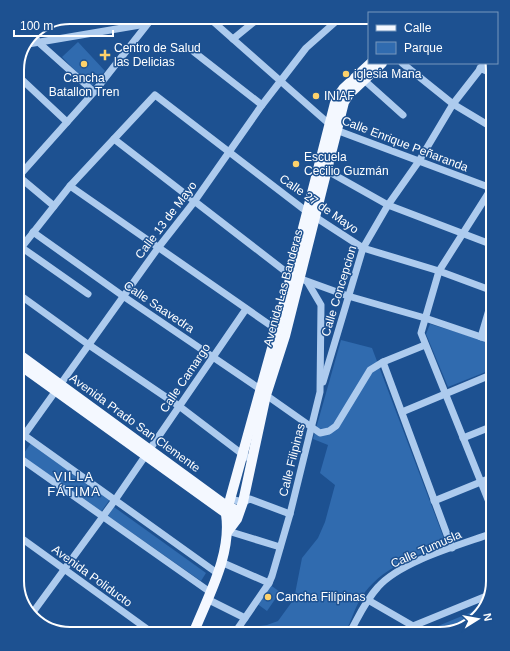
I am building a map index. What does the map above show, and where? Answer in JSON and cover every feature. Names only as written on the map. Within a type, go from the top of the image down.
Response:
[{"type":"main road","name":"Avenida Las Banderas","points":[[197,627],[221,562],[228,531],[228,507],[243,455],[281,333],[304,281],[336,99],[370,64]]},
{"type":"main road","name":"Avenida Las Banderas","points":[[332,126],[344,102],[381,64]]},
{"type":"main road","name":"Avenida Las Banderas","points":[[281,333],[290,275],[306,211],[323,168]]},
{"type":"main road","name":"Avenida Prado San Clemente","points":[[24,358],[58,388]]},
{"type":"main road","name":"Avenida Prado San Clemente","points":[[24,367],[58,388],[147,452],[228,507],[240,511]]},
{"type":"main road","name":"Avenida Las Banderas","points":[[228,531],[240,511],[252,461],[263,392]]},
{"type":"street","points":[[34,42],[146,24]]},
{"type":"street","points":[[24,169],[94,92],[146,24]]},
{"type":"street","name":"Calle Enrique Peñaranda","points":[[216,24],[332,126],[419,162],[486,185]]},
{"type":"street","points":[[233,39],[251,24]]},
{"type":"street","name":"Calle 13 de Mayo","points":[[24,435],[158,248],[194,202],[262,104],[282,81],[306,48],[334,24]]},
{"type":"street","points":[[37,41],[94,92]]},
{"type":"street","points":[[194,52],[262,104]]},
{"type":"street","points":[[403,64],[454,104],[486,124]]},
{"type":"street","name":"Calle Concepcion","points":[[320,392],[363,248],[388,205],[419,162],[454,104],[482,65]]},
{"type":"street","points":[[364,80],[403,115]]},
{"type":"street","points":[[24,82],[67,122]]},
{"type":"street","name":"Calle 27 de Mayo","points":[[114,139],[155,96],[306,211],[363,248],[439,271],[486,288]]},
{"type":"street","points":[[24,243],[70,186],[114,139],[290,275],[348,296],[425,318],[486,339]]},
{"type":"street","points":[[323,168],[388,205],[486,242]]},
{"type":"street","points":[[24,180],[54,206]]},
{"type":"street","points":[[70,186],[281,333]]},
{"type":"street","points":[[486,197],[439,271],[421,333],[486,494]]},
{"type":"street","name":"Calle Saavedra","points":[[32,232],[123,296],[213,356],[311,428]]},
{"type":"street","points":[[24,249],[88,294]]},
{"type":"street","name":"Calle Filipinas","points":[[239,627],[270,583],[290,514],[320,392],[321,305],[304,281]]},
{"type":"street","points":[[24,298],[89,345],[179,406],[252,461]]},
{"type":"street","name":"Calle Camargo","points":[[34,610],[115,500],[246,309]]},
{"type":"street","points":[[481,337],[486,320]]},
{"type":"street","points":[[311,428],[320,433],[329,431],[336,426],[370,370],[383,362],[425,345]]},
{"type":"street","points":[[383,362],[452,548]]},
{"type":"street","points":[[402,412],[486,377]]},
{"type":"street","points":[[463,438],[486,429]]},
{"type":"street","points":[[24,435],[217,573]]},
{"type":"street","points":[[24,461],[103,516],[208,595],[245,618]]},
{"type":"street","points":[[434,501],[486,480]]},
{"type":"street","points":[[240,511],[250,499],[290,514]]},
{"type":"street","points":[[228,531],[280,547]]},
{"type":"street","name":"Calle Tumusla","points":[[353,627],[368,600],[379,586],[400,570],[486,536]]},
{"type":"street","name":"Avenida Poliducto","points":[[24,540],[144,627]]},
{"type":"street","points":[[221,562],[270,583]]},
{"type":"street","points":[[419,627],[483,598]]},
{"type":"street","points":[[368,600],[405,627]]},
{"type":"green space","name":"Cancha Batallon Tren","points":[[78,42],[105,71],[91,87],[62,57]]},
{"type":"green space","points":[[430,324],[486,342],[486,372],[448,387],[426,334]]},
{"type":"green space","points":[[341,340],[372,348],[446,544],[410,558],[388,571],[378,579],[361,598],[348,627],[253,627],[267,625],[278,621],[294,599],[302,558],[318,538],[325,522],[335,485],[320,473],[328,445],[313,439]]},
{"type":"green space","points":[[31,443],[110,499],[101,512],[24,457],[24,453]]},
{"type":"green space","points":[[114,507],[206,573],[201,581],[108,516]]},
{"type":"green space","name":"Cancha Filípinas","points":[[269,584],[280,592],[267,611],[256,603]]},
{"type":"green space","points":[[458,618],[458,623],[450,626],[438,626]]},
{"type":"place","name":"Centro de Salud las Delicias","points":[[105,55]]},
{"type":"place","name":"Cancha Batallon Tren","points":[[84,64]]},
{"type":"place","name":"iglesia Mana","points":[[346,74]]},
{"type":"place","name":"INIAF","points":[[316,96]]},
{"type":"place","name":"Escuela Cecilio Guzmán","points":[[296,164]]},
{"type":"place","name":"Cancha Filípinas","points":[[268,597]]},
{"type":"district","name":"VILLA FÁTIMA","points":[[74,484]]}]
